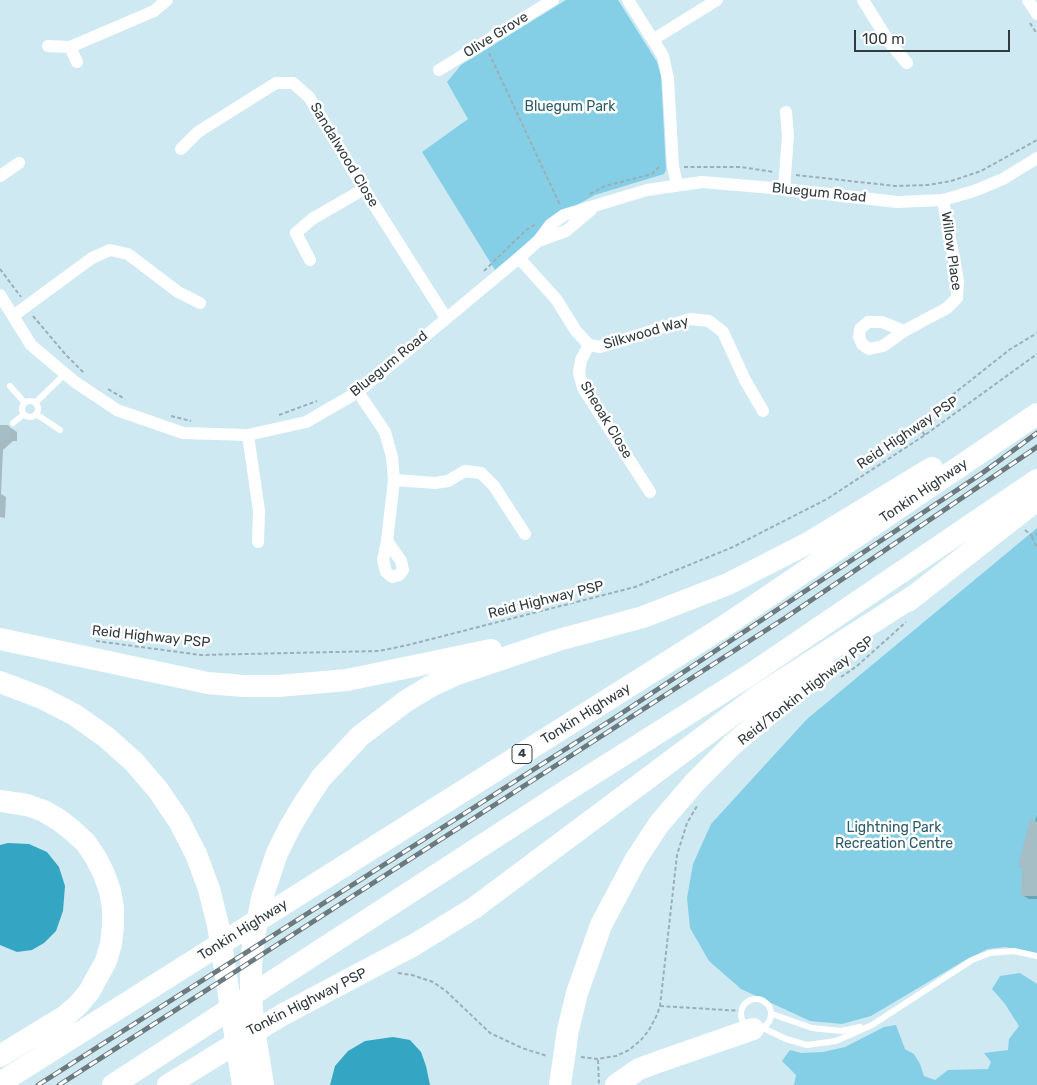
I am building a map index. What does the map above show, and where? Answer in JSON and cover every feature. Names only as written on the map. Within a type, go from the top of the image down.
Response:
[{"type":"highway","points":[[247,1070],[252,1013],[251,965],[254,936],[263,895],[277,853],[304,802],[327,771],[360,736],[406,701],[431,686],[457,674],[550,642],[643,617],[728,584],[769,564],[810,542],[916,478],[1037,399]]},
{"type":"highway","name":"Tonkin Highway","points":[[0,1083],[723,627],[1037,414]]},
{"type":"highway","points":[[113,1085],[566,791],[751,674],[1037,480]]},
{"type":"highway","points":[[560,1085],[568,1030],[577,993],[592,948],[613,901],[636,859],[659,824],[695,782],[732,745],[920,592],[1037,500]]},
{"type":"highway","points":[[168,1085],[282,1015],[414,945],[474,908],[751,701],[920,592]]},
{"type":"highway","points":[[0,639],[208,683],[278,686],[348,680],[485,651],[550,642]]},
{"type":"highway","points":[[0,682],[42,698],[75,715],[106,737],[134,762],[158,790],[179,821],[196,854],[210,889],[247,1070],[262,1085]]},
{"type":"highway","points":[[0,801],[27,805],[44,811],[59,820],[86,844],[96,858],[107,882],[113,908],[113,926],[111,944],[99,977],[78,1005],[64,1016],[0,1056]]},
{"type":"highway","points":[[616,1085],[639,1069],[753,1023]]},
{"type":"highway","points":[[0,1070],[20,1085]]},
{"type":"street","points":[[48,46],[70,48],[154,11],[166,0]]},
{"type":"street","name":"Olive Grove","points":[[439,70],[553,0]]},
{"type":"street","points":[[628,0],[663,56],[668,79],[673,166],[677,185]]},
{"type":"street","points":[[654,39],[717,0]]},
{"type":"street","points":[[863,0],[889,42],[907,63]]},
{"type":"street","points":[[1028,0],[1037,14]]},
{"type":"street","points":[[70,48],[77,62]]},
{"type":"street","name":"Sandalwood Close","points":[[181,149],[198,132],[276,83],[293,83],[309,97],[446,318]]},
{"type":"street","points":[[784,189],[788,136],[786,112]]},
{"type":"street","name":"Bluegum Road","points":[[0,295],[31,345],[75,382],[117,410],[183,433],[248,435],[306,422],[358,392],[519,258],[538,241],[550,225],[564,215],[592,201],[702,182],[897,202],[943,200],[974,191],[1003,179],[1037,158]]},
{"type":"street","points":[[0,176],[19,163]]},
{"type":"street","points":[[310,260],[296,233],[312,219],[364,188]]},
{"type":"street","name":"Willow Place","points":[[904,331],[947,308],[957,298],[958,281],[943,200]]},
{"type":"street","points":[[13,316],[92,258],[110,250],[128,254],[178,292],[200,303]]},
{"type":"street","name":"Silkwood Way","points":[[519,258],[556,299],[576,331],[589,345],[600,347],[690,319],[709,322],[723,332],[745,380],[762,411]]},
{"type":"street","name":"Sheoak Close","points":[[589,345],[581,360],[579,373],[583,388],[650,492]]},
{"type":"street","points":[[358,392],[384,432],[392,457],[394,480],[387,541]]},
{"type":"street","points":[[248,435],[259,511],[258,542]]},
{"type":"street","points":[[394,480],[435,483],[448,481],[464,471],[481,473],[494,486],[525,534]]},
{"type":"lane","points":[[35,403],[66,373]]},
{"type":"lane","points":[[10,386],[25,403]]},
{"type":"lane","points":[[30,401],[35,403],[38,409],[36,414],[30,417],[24,414],[22,408],[25,403],[30,401]]},
{"type":"lane","points":[[13,423],[24,414]]},
{"type":"lane","points":[[36,414],[60,430]]},
{"type":"lane","points":[[753,1023],[770,1022],[772,1014],[768,1005],[760,1000],[751,1000],[744,1006],[753,1023],[807,1045],[836,1041],[872,1025],[972,960],[990,953],[1014,950],[1037,956]]},
{"type":"lane","points":[[772,1014],[812,1028],[841,1031],[872,1025]]},
{"type":"path","points":[[484,42],[562,209]]},
{"type":"path","points":[[592,201],[605,186],[652,174],[662,165],[741,167],[895,186],[928,185],[951,181],[981,171],[1037,140]]},
{"type":"path","points":[[478,276],[526,230],[541,222]]},
{"type":"path","points":[[0,269],[66,356],[86,375]]},
{"type":"path","points":[[925,435],[918,427],[922,419],[1009,350],[1037,333]]},
{"type":"path","name":"Reid Highway PSP","points":[[96,641],[201,655],[379,651],[635,587],[733,547],[855,482],[880,463],[925,435],[1037,354]]},
{"type":"path","points":[[107,389],[129,402]]},
{"type":"path","points":[[277,416],[321,400]]},
{"type":"path","points":[[170,416],[196,423]]},
{"type":"path","points":[[1021,527],[1032,536],[1037,546]]},
{"type":"path","points":[[1032,536],[1037,532]]},
{"type":"path","name":"Reid/Tonkin Highway PSP","points":[[841,677],[857,666],[912,617]]},
{"type":"path","points":[[580,1056],[598,1059],[616,1056],[629,1050],[649,1030],[660,1006],[677,855],[687,824],[697,806]]},
{"type":"path","points":[[396,973],[412,975],[433,982],[446,991],[490,1033],[522,1048],[550,1057]]},
{"type":"path","points":[[660,1006],[753,1023]]},
{"type":"path","points":[[598,1059],[599,1085]]},
{"type":"green space","name":"Bluegum Park","points":[[566,0],[618,0],[657,62],[661,76],[666,170],[664,174],[595,195],[553,218],[543,229],[495,270],[422,152],[468,119],[447,82],[461,65]]},
{"type":"green space","name":"Lightning Park Recreation Centre","points":[[1037,528],[1037,954],[1005,947],[988,949],[967,959],[871,1016],[842,1024],[810,1021],[741,989],[709,961],[690,928],[687,898],[693,864],[711,824],[807,719]]},
{"type":"green space","points":[[1020,973],[1037,984],[1037,1085],[794,1085],[796,1075],[782,1061],[790,1050],[801,1053],[823,1052],[845,1047],[884,1027],[896,1025],[905,1049],[914,1054],[924,1076],[935,1080],[948,1070],[988,1069],[991,1062],[984,1053],[1008,1050],[1009,1039],[1019,1026],[1005,1004],[992,989],[1000,976]]},
{"type":"shaded area","points":[[8,843],[29,844],[47,852],[59,867],[65,886],[63,911],[56,931],[44,943],[32,950],[17,952],[0,945],[0,845]]},
{"type":"shaded area","points":[[393,1037],[410,1040],[421,1052],[430,1085],[330,1085],[335,1066],[348,1051],[365,1041]]},
{"type":"building","points":[[0,425],[8,425],[10,427],[10,438],[0,443]]},
{"type":"building","points":[[1030,819],[1037,822],[1037,896],[1021,896],[1022,867],[1018,866]]},
{"type":"railway","points":[[38,1085],[616,717],[981,474],[1037,433]]},
{"type":"railway","points":[[59,1085],[785,618],[1037,447]]}]
